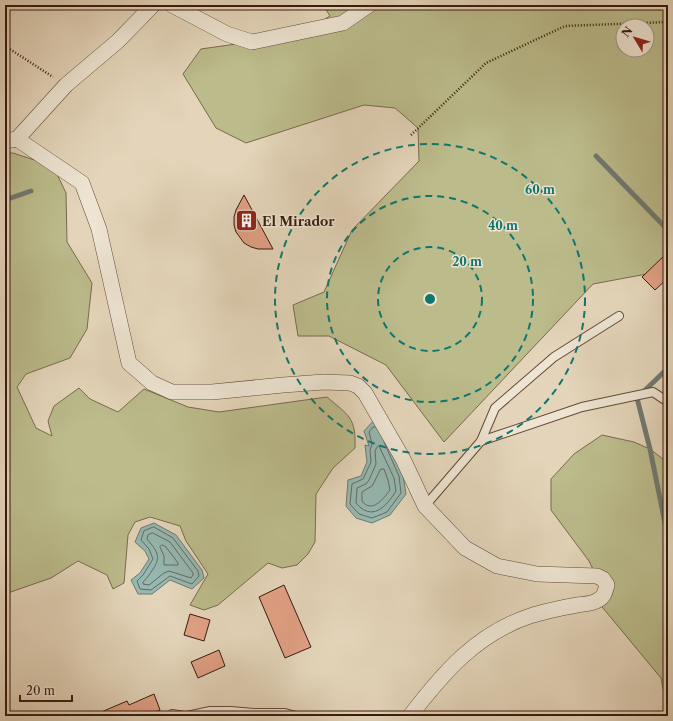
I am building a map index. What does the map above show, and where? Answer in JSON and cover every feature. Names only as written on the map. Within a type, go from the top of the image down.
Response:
[{"type":"street","points":[[154,5],[118,41],[66,85],[11,140],[82,183],[99,229],[129,364],[152,383],[172,392],[212,392],[324,382],[350,383],[358,386],[365,393],[403,459],[425,506],[465,548],[497,566],[537,574],[596,576],[603,579],[607,586],[605,594],[597,601],[550,610],[529,616],[492,633],[461,656],[435,684],[410,716]]},
{"type":"street","points":[[172,5],[227,34],[252,42],[343,23],[369,5]]},
{"type":"lane","points":[[425,506],[481,441],[494,408],[554,357],[619,316]]},
{"type":"lane","points":[[481,441],[582,407],[653,392],[668,402]]},
{"type":"lane","points":[[187,716],[210,711],[231,711],[286,713],[296,716]]},
{"type":"lane","points":[[172,714],[184,716]]},
{"type":"path","points":[[411,135],[486,64],[565,26],[668,22]]},
{"type":"path","points":[[5,46],[66,85]]},
{"type":"green space","points":[[323,5],[668,5],[668,270],[593,284],[444,442],[386,365],[329,336],[298,336],[293,305],[324,292],[352,230],[419,161],[418,128],[395,108],[364,105],[246,143],[216,128],[183,74],[201,49],[299,35],[330,16]]},
{"type":"green space","points":[[5,153],[13,153],[53,166],[66,193],[67,242],[92,283],[87,329],[70,358],[26,374],[17,387],[36,428],[52,436],[48,421],[54,406],[79,388],[90,399],[118,412],[144,389],[188,407],[219,412],[327,397],[350,418],[354,430],[355,448],[333,468],[316,494],[315,542],[308,554],[297,565],[282,568],[268,563],[218,605],[204,610],[190,605],[208,574],[186,541],[180,526],[150,517],[135,522],[128,535],[124,583],[113,589],[107,575],[78,561],[51,578],[5,594]]},
{"type":"green space","points":[[602,435],[634,442],[650,449],[668,463],[668,716],[661,678],[598,602],[605,594],[589,561],[551,510],[551,479],[574,454]]},
{"type":"water","points":[[375,419],[383,432],[403,475],[406,494],[390,515],[372,523],[356,518],[346,506],[348,480],[361,476],[367,462],[365,445],[369,446],[364,431]]},
{"type":"water","points":[[154,523],[176,535],[202,570],[204,578],[192,589],[170,580],[152,594],[138,594],[131,580],[140,573],[149,559],[145,551],[135,542],[141,528]]},
{"type":"building","name":"El Mirador","points":[[244,195],[273,249],[258,249],[251,247],[244,243],[236,232],[234,217]]},
{"type":"building","points":[[668,252],[668,278],[655,290],[642,277]]},
{"type":"building","points":[[284,585],[311,647],[285,658],[259,597]]},
{"type":"building","points":[[190,614],[210,620],[204,641],[184,635]]},
{"type":"building","points":[[219,650],[225,666],[198,678],[191,662]]},
{"type":"building","points":[[154,694],[160,710],[145,716],[92,716],[127,701],[129,705]]},
{"type":"waterway","points":[[596,156],[668,230]]},
{"type":"waterway","points":[[5,200],[31,191]]},
{"type":"waterway","points":[[668,368],[637,398],[650,449],[668,538]]},
{"type":"place","name":"El Mirador","points":[[246,221]]}]
